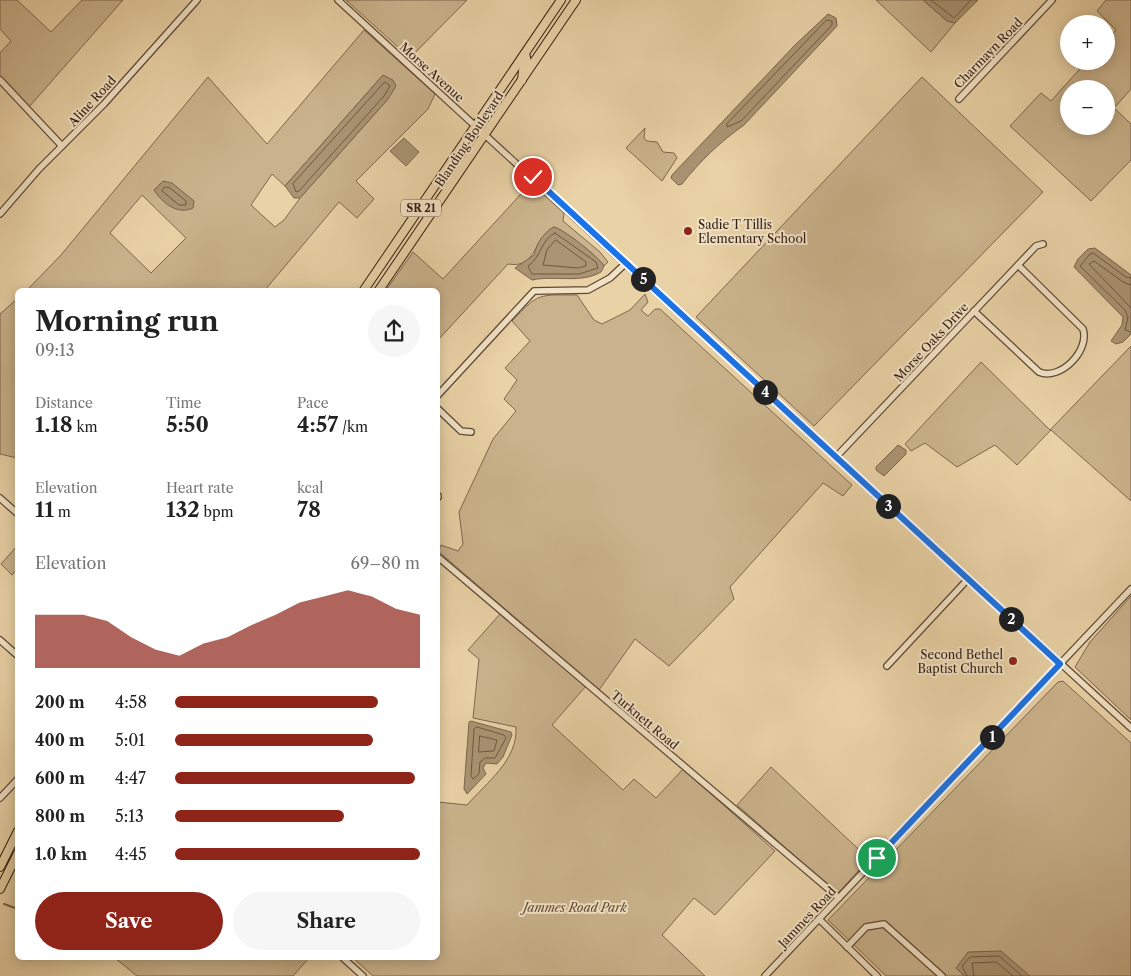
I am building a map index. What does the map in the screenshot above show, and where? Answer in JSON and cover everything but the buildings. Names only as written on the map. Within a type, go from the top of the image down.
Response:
[{"type":"main road","name":"Blanding Boulevard","points":[[365,288],[561,0]]},
{"type":"main road","name":"Blanding Boulevard","points":[[380,288],[576,0]]},
{"type":"main road","points":[[522,82],[522,70],[527,61],[525,54]]},
{"type":"main road","points":[[410,224],[420,231]]},
{"type":"main road","points":[[0,889],[2,871],[15,838]]},
{"type":"main road","points":[[2,871],[15,857]]},
{"type":"street","name":"Aline Road","points":[[0,214],[62,146],[104,104],[197,0]]},
{"type":"street","name":"Morse Avenue","points":[[338,0],[477,125],[1131,728]]},
{"type":"street","name":"Charmayn Road","points":[[959,99],[1052,0]]},
{"type":"street","points":[[0,80],[62,146]]},
{"type":"street","name":"Morse Oaks Drive","points":[[836,457],[1036,246],[1043,244]]},
{"type":"street","points":[[440,393],[534,291],[588,290],[610,278],[626,263]]},
{"type":"street","points":[[974,311],[1039,372],[1049,374],[1062,370],[1084,344],[1085,334],[1082,327],[1018,265]]},
{"type":"street","points":[[440,411],[461,430],[471,432]]},
{"type":"street","points":[[1,501],[15,512]]},
{"type":"street","name":"Turknett Road","points":[[440,559],[839,898]]},
{"type":"street","points":[[887,666],[968,579]]},
{"type":"street","name":"Jammes Road","points":[[765,976],[1131,589]]},
{"type":"street","points":[[0,640],[15,653]]},
{"type":"street","points":[[0,798],[15,782]]},
{"type":"street","points":[[819,919],[877,976]]},
{"type":"street","points":[[847,947],[866,927],[884,924],[942,976]]},
{"type":"street","points":[[345,960],[363,976]]},
{"type":"green space","points":[[0,0],[17,0],[51,32],[82,0],[123,0],[29,107],[0,76],[0,53],[11,41],[0,29]]},
{"type":"green space","points":[[346,0],[467,0],[410,58]]},
{"type":"green space","points":[[876,0],[923,0],[947,21],[955,23],[931,52]]},
{"type":"green space","points":[[1106,0],[1131,0],[1131,89],[1115,107],[1115,80],[1070,80],[1079,70],[1115,70],[1115,15],[1101,15],[1097,11]]},
{"type":"green space","points":[[364,30],[435,94],[428,109],[356,181],[374,199],[357,218],[339,202],[267,288],[29,288],[61,255],[208,77],[267,144]],"holes":[[[383,75],[388,99],[300,198],[284,220],[275,227],[251,205],[272,174],[285,186]],[[142,195],[186,238],[151,273],[110,233]]]},
{"type":"green space","points":[[922,77],[1043,192],[814,426],[696,317]]},
{"type":"green space","points":[[1060,91],[1060,135],[1115,135],[1115,109],[1131,124],[1131,160],[1091,201],[1010,126],[1041,93],[1051,101]]},
{"type":"green space","points":[[645,128],[644,138],[647,141],[657,142],[663,152],[674,153],[677,158],[662,181],[626,148]]},
{"type":"green space","points":[[531,183],[564,213],[563,221],[600,252],[608,262],[604,266],[580,244],[554,227],[542,238],[534,252],[525,262],[508,264],[440,338],[440,288],[387,288],[413,252],[443,279]]},
{"type":"green space","points":[[645,294],[648,302],[641,310],[648,316],[655,309],[660,309],[852,485],[843,496],[823,483],[730,587],[734,599],[669,666],[635,639],[599,690],[440,553],[440,547],[441,545],[458,551],[463,544],[459,512],[493,439],[516,411],[504,399],[517,380],[505,368],[530,341],[512,321],[534,300],[540,297],[555,295],[577,295],[594,320],[602,324],[630,310]]},
{"type":"green space","points":[[15,301],[15,458],[0,454],[0,314]]},
{"type":"green space","points":[[1131,346],[1131,501],[1051,430],[1017,465],[995,445],[957,467],[925,443],[911,451],[905,444],[981,362],[1050,430]]},
{"type":"green space","points":[[15,548],[15,571],[12,575],[1,564]]},
{"type":"green space","points":[[1131,596],[1131,720],[1075,667],[1090,642]]},
{"type":"green space","name":"Jammes Road Park","points":[[500,614],[586,686],[552,725],[623,790],[634,779],[656,798],[683,769],[775,851],[715,915],[694,898],[662,935],[705,976],[373,976],[355,960],[440,960],[440,802],[467,805],[500,770],[512,750],[515,739],[516,727],[473,718],[479,659],[468,650]]},
{"type":"green space","points":[[1063,681],[1131,743],[1131,976],[886,976],[828,920],[1058,682]]},
{"type":"green space","points":[[771,767],[869,859],[839,892],[830,887],[737,805]]},
{"type":"green space","points":[[117,960],[307,960],[293,976],[137,976]]},
{"type":"water","points":[[923,0],[978,0],[955,23],[947,21]]},
{"type":"water","points":[[828,14],[836,18],[837,26],[744,125],[719,145],[696,167],[682,184],[678,185],[671,178],[672,175],[795,45]]},
{"type":"water","points":[[383,75],[393,80],[396,86],[388,99],[300,198],[294,198],[285,186]]},
{"type":"water","points":[[404,138],[419,152],[406,166],[390,151]]},
{"type":"water","points":[[163,181],[172,183],[194,201],[193,208],[182,210],[166,204],[154,190]]},
{"type":"water","points":[[554,227],[595,256],[604,266],[601,272],[585,278],[532,280],[515,268],[534,255],[541,239]]},
{"type":"water","points":[[1095,248],[1131,275],[1131,334],[1123,342],[1116,344],[1111,341],[1122,325],[1123,317],[1074,267],[1078,259],[1088,249]]},
{"type":"water","points":[[898,445],[906,450],[906,454],[884,476],[876,470],[876,467]]},
{"type":"water","points":[[469,722],[511,732],[512,735],[503,757],[497,764],[486,763],[483,768],[486,774],[467,794],[464,789]]},
{"type":"water","points":[[1001,951],[1030,976],[964,976],[956,968],[968,952]]},
{"type":"waterway","points":[[4,904],[15,908]]},
{"type":"place","name":"Sadie T Tillis Elementary School","points":[[688,231]]},
{"type":"place","name":"Second Bethel Baptist Church","points":[[1013,661]]},
{"type":"route","points":[[533,177],[1060,664],[877,858]]}]
